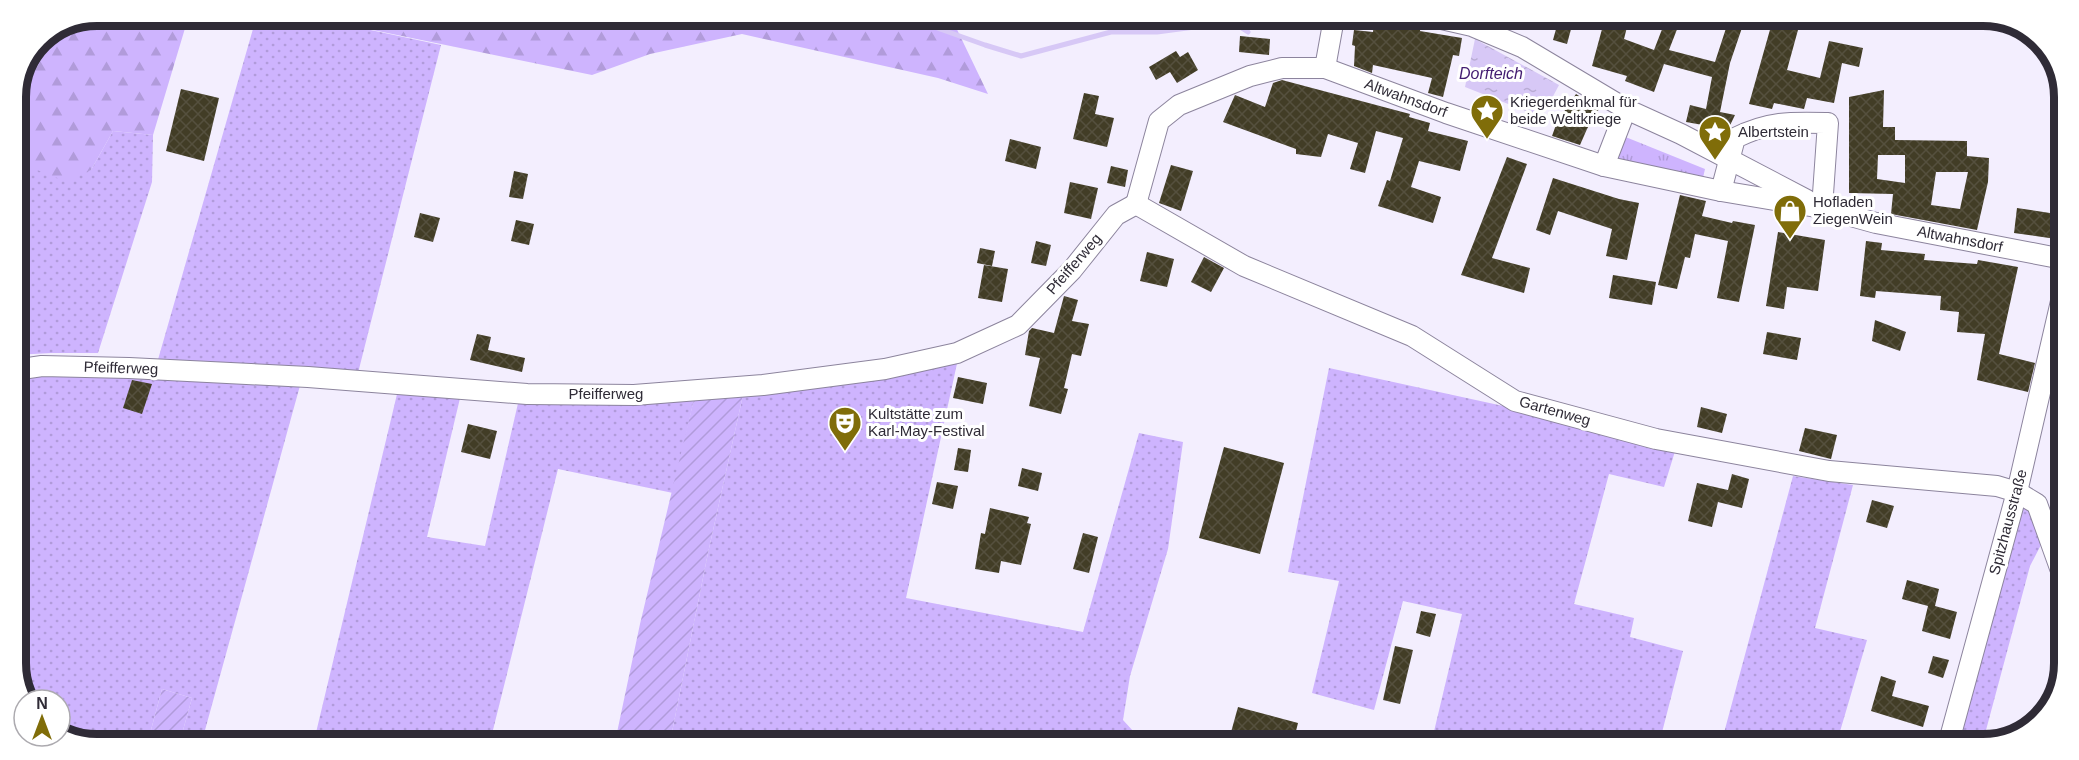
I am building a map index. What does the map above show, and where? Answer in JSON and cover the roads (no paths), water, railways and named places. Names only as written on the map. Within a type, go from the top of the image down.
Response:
[{"type":"street","points":[[1136,204],[1159,121],[1179,105],[1250,76],[1282,68],[1324,68],[1332,26]]},
{"type":"street","name":"Altwahnsdorf","points":[[1472,26],[1522,47],[1626,109],[1681,134],[1822,208]]},
{"type":"street","name":"Altwahnsdorf","points":[[1324,68],[1446,113],[1604,166],[1721,191],[1822,208],[1876,223],[2053,257]]},
{"type":"street","points":[[1604,166],[1626,109]]},
{"type":"street","points":[[1721,191],[1735,138],[1746,132],[1781,122],[1828,123],[1822,208]]},
{"type":"street","name":"Pfeifferweg","points":[[26,368],[42,366],[129,368],[308,377],[527,394],[634,395],[763,385],[885,369],[957,353],[1018,325],[1072,270],[1116,215],[1136,204]]},
{"type":"street","name":"Gartenweg","points":[[1136,204],[1244,266],[1412,336],[1515,400],[1656,439],[1829,471],[1997,486],[2017,492]]},
{"type":"street","name":"Spitzhausstraße","points":[[1951,734],[2017,492],[2053,334]]},
{"type":"street","points":[[2017,492],[2037,504],[2054,551]]},
{"type":"water","name":"Dorfteich","points":[[1475,39],[1559,85],[1550,102],[1531,113],[1465,87]]},
{"type":"waterway","points":[[934,26],[1021,56],[1111,32],[1157,32],[1202,26]]},
{"type":"waterway","points":[[1238,26],[1248,32]]},
{"type":"place","name":"Kriegerdenkmal für beide Weltkriege","points":[[1487,140]]},
{"type":"place","name":"Albertstein","points":[[1715,161]]},
{"type":"place","name":"Hofladen ZiegenWein","points":[[1790,240]]},
{"type":"place","name":"Kultstätte zum Karl-May-Festival","points":[[845,452]]}]
